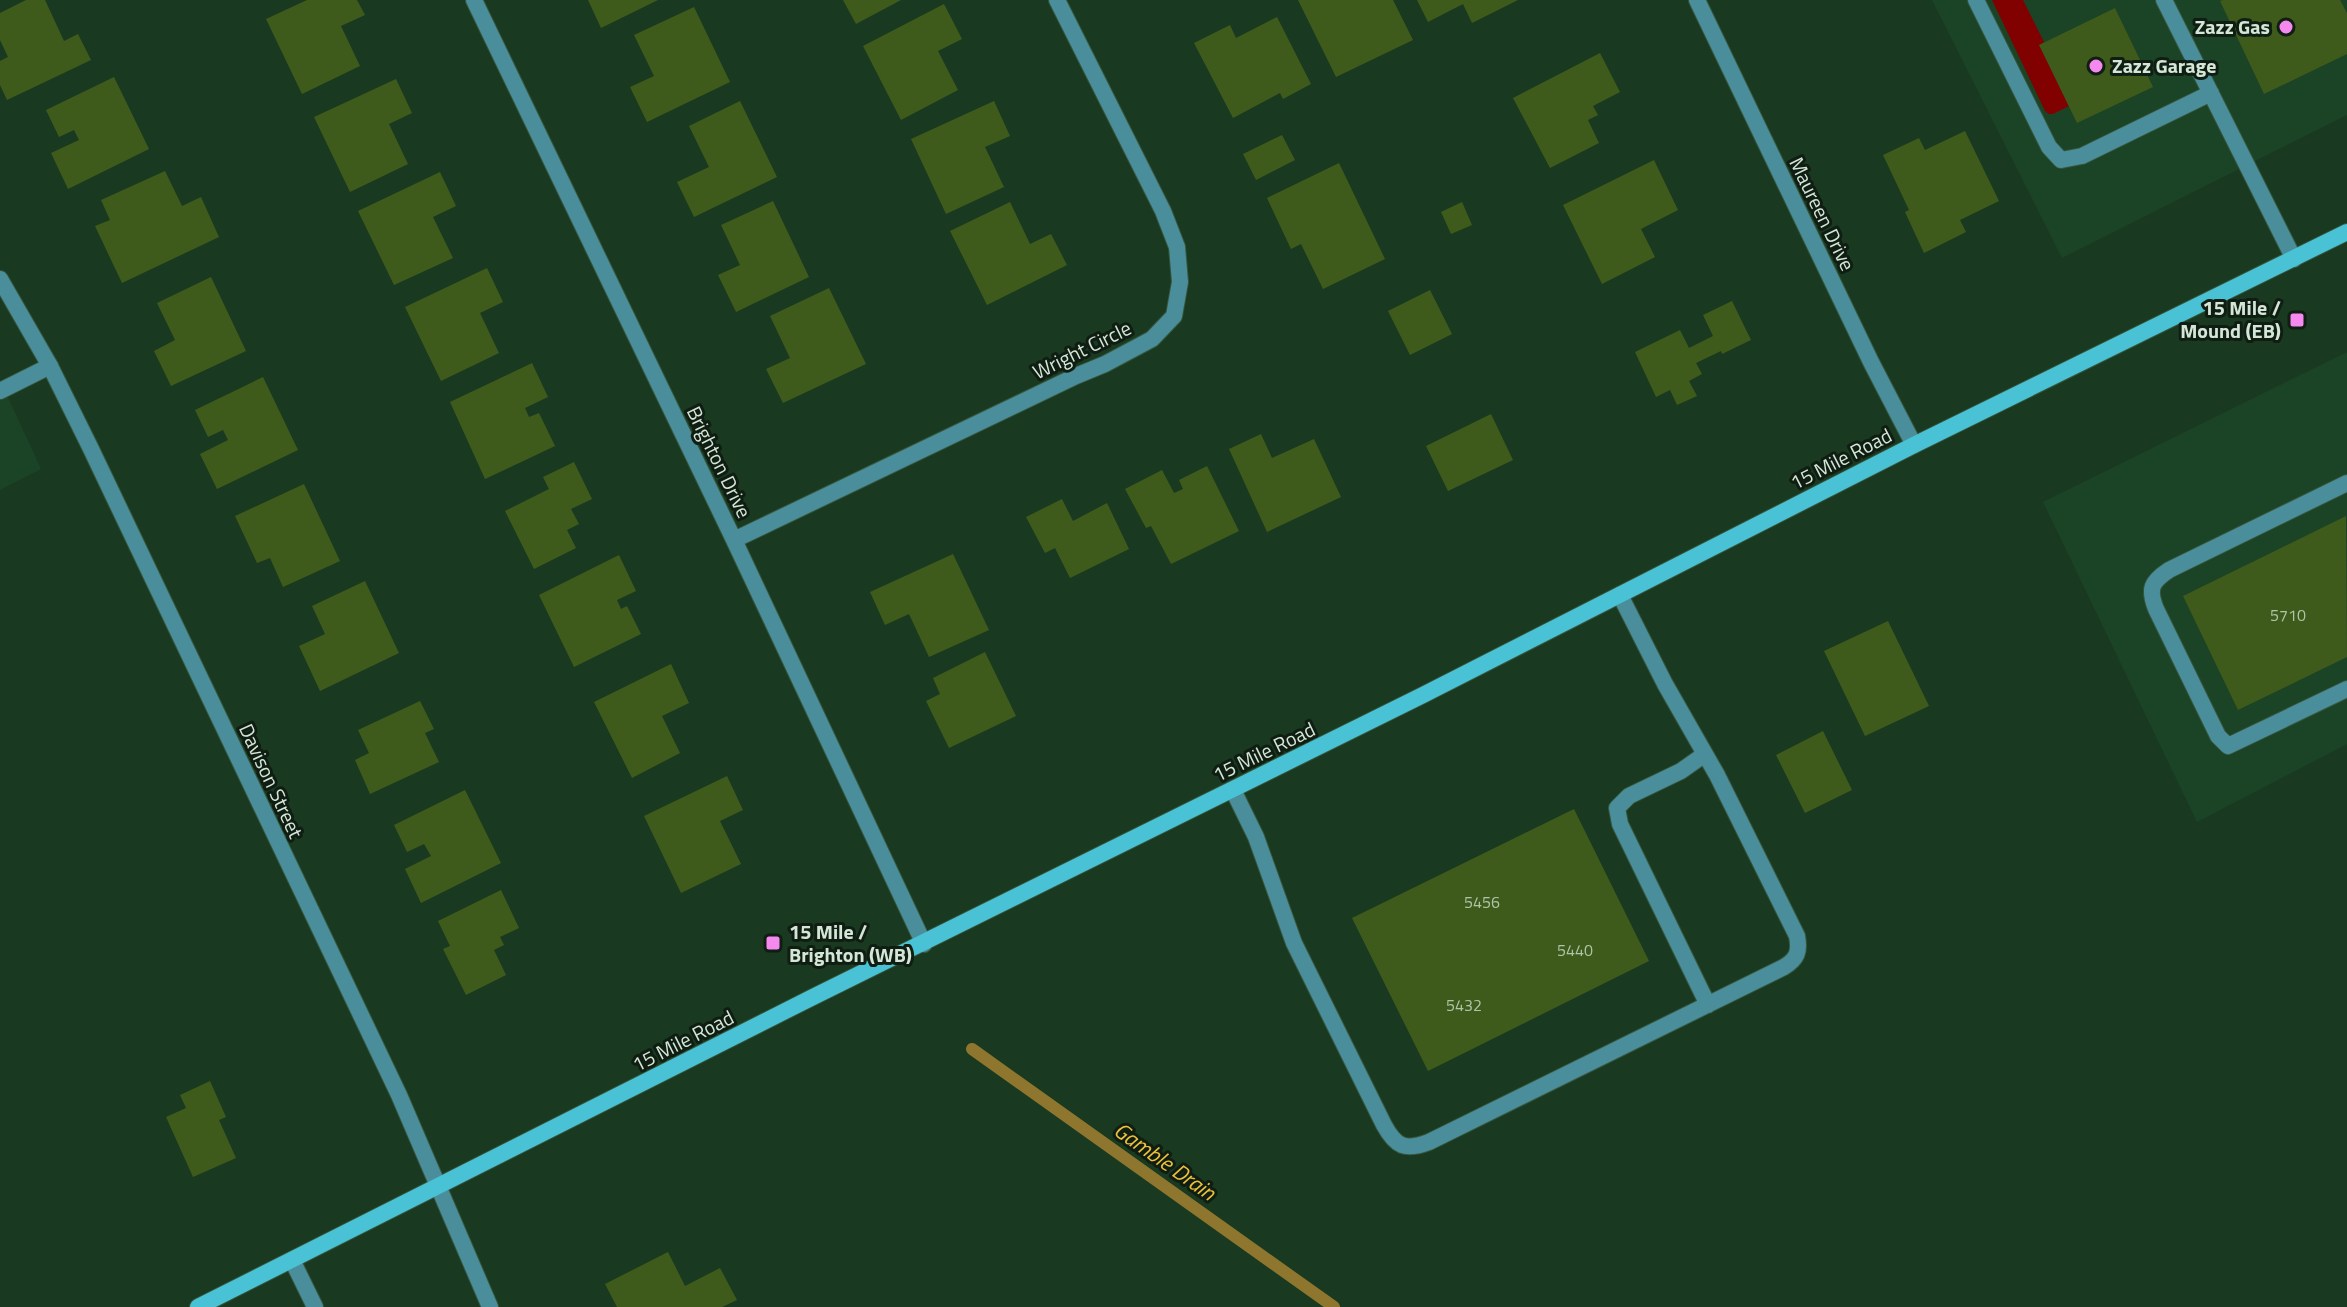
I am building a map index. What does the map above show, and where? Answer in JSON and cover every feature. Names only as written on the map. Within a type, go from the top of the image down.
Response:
[{"type":"main road","name":"15 Mile Road","points":[[198,1307],[813,997],[1233,790],[1914,445],[2347,232]]},
{"type":"street","name":"Brighton Drive","points":[[474,0],[924,944]]},
{"type":"street","name":"Wright Circle","points":[[734,540],[1129,353],[1152,339],[1174,316],[1180,282],[1177,247],[1163,211],[1057,0]]},
{"type":"street","name":"Maureen Drive","points":[[1697,0],[1914,445]]},
{"type":"street","points":[[1976,0],[2049,147],[2061,160],[2082,156],[2211,93]]},
{"type":"street","points":[[2164,0],[2294,259]]},
{"type":"street","name":"Davison Street","points":[[0,279],[50,366],[399,1095],[490,1307]]},
{"type":"street","points":[[0,391],[50,366]]},
{"type":"street","points":[[2347,483],[2169,570],[2157,577],[2151,587],[2156,609],[2218,736],[2228,746],[2347,689]]},
{"type":"street","points":[[1233,790],[1262,851],[1294,943],[1384,1125],[1391,1137],[1401,1145],[1414,1147],[1429,1142],[1708,1005],[1792,962],[1798,954],[1799,945],[1705,754],[1620,595]]},
{"type":"street","points":[[1705,754],[1681,771],[1629,796],[1617,808],[1620,824],[1708,1005]]},
{"type":"street","points":[[292,1260],[315,1307]]},
{"type":"shaded area","points":[[1932,0],[2347,0],[2347,115],[2062,258]]},
{"type":"shaded area","points":[[1992,0],[2023,0],[2044,42],[2040,45],[2069,106],[2053,114],[2045,111]]},
{"type":"shaded area","points":[[2347,352],[2347,744],[2197,822],[2043,502]]},
{"type":"shaded area","points":[[0,380],[41,469],[0,490]]},
{"type":"building","points":[[26,0],[45,0],[64,41],[78,34],[91,60],[7,100],[0,85],[0,61],[8,57],[0,40],[0,13]]},
{"type":"building","points":[[307,0],[357,0],[365,15],[341,26],[360,66],[302,94],[266,19]]},
{"type":"building","points":[[588,0],[658,0],[601,28]]},
{"type":"building","points":[[843,0],[901,0],[856,24]]},
{"type":"building","points":[[1298,0],[1393,0],[1413,40],[1336,77]]},
{"type":"building","points":[[1417,0],[1518,0],[1472,23],[1463,4],[1428,22]]},
{"type":"building","points":[[2340,0],[2347,13],[2347,54],[2264,94],[2220,1]]},
{"type":"building","points":[[944,4],[962,39],[938,51],[958,90],[901,120],[863,46]]},
{"type":"building","points":[[694,7],[730,82],[647,122],[630,87],[654,76],[634,35]]},
{"type":"building","name":"Zazz Garage","points":[[2115,8],[2153,87],[2077,123],[2039,45]]},
{"type":"building","points":[[1277,17],[1311,84],[1283,99],[1280,93],[1233,118],[1194,43],[1230,25],[1236,38]]},
{"type":"building","points":[[1600,53],[1620,92],[1593,106],[1598,115],[1588,120],[1599,143],[1550,168],[1513,98]]},
{"type":"building","points":[[114,77],[149,149],[68,189],[51,153],[79,140],[74,130],[59,137],[46,110]]},
{"type":"building","points":[[396,79],[412,113],[389,124],[408,164],[350,192],[314,117]]},
{"type":"building","points":[[740,101],[777,177],[694,217],[677,182],[709,167],[689,126]]},
{"type":"building","points":[[994,101],[1010,136],[985,147],[1004,187],[946,214],[911,139]]},
{"type":"building","points":[[1965,131],[1999,201],[1960,220],[1966,232],[1924,253],[1905,212],[1909,210],[1883,155],[1919,138],[1925,150]]},
{"type":"building","points":[[1282,135],[1295,160],[1256,180],[1243,154]]},
{"type":"building","points":[[1654,160],[1678,210],[1641,229],[1655,257],[1602,284],[1563,205]]},
{"type":"building","points":[[1339,163],[1385,259],[1323,289],[1301,244],[1291,249],[1267,198]]},
{"type":"building","points":[[165,171],[182,206],[201,197],[219,237],[122,283],[95,226],[110,220],[101,200]]},
{"type":"building","points":[[440,172],[456,206],[433,217],[453,258],[394,285],[358,211]]},
{"type":"building","points":[[773,201],[809,277],[736,312],[718,275],[740,265],[721,225]]},
{"type":"building","points":[[1010,202],[1030,244],[1051,234],[1067,265],[987,305],[950,231]]},
{"type":"building","points":[[1462,202],[1472,225],[1451,234],[1441,212]]},
{"type":"building","points":[[487,268],[503,302],[480,313],[499,353],[441,381],[405,307]]},
{"type":"building","points":[[211,277],[246,351],[171,386],[154,351],[175,340],[157,303]]},
{"type":"building","points":[[829,288],[866,364],[783,403],[766,369],[790,358],[770,316]]},
{"type":"building","points":[[1430,290],[1452,334],[1410,355],[1388,311]]},
{"type":"building","points":[[1732,301],[1751,340],[1696,363],[1702,374],[1689,381],[1697,396],[1677,405],[1670,390],[1656,397],[1635,352],[1680,330],[1689,348],[1713,336],[1703,315]]},
{"type":"building","points":[[532,363],[548,397],[525,408],[529,417],[539,413],[555,446],[485,479],[450,402]]},
{"type":"building","points":[[263,377],[298,450],[217,489],[200,454],[228,440],[223,430],[208,437],[195,410]]},
{"type":"building","points":[[1491,414],[1513,460],[1448,491],[1426,446]]},
{"type":"building","points":[[1261,434],[1272,458],[1314,439],[1341,497],[1267,532],[1229,449]]},
{"type":"building","points":[[574,462],[592,499],[571,509],[579,524],[567,530],[576,548],[534,569],[505,511],[549,489],[543,477]]},
{"type":"building","points":[[1207,466],[1239,531],[1171,564],[1151,526],[1146,528],[1125,489],[1162,470],[1174,493],[1183,489],[1179,480]]},
{"type":"building","points":[[304,484],[340,561],[283,587],[270,558],[257,563],[235,516]]},
{"type":"building","points":[[1062,499],[1073,521],[1107,503],[1129,549],[1070,578],[1055,548],[1045,553],[1026,517]]},
{"type":"building","points":[[2346,516],[2347,657],[2238,710],[2183,596]]},
{"type":"building","points":[[953,554],[989,630],[929,657],[909,614],[885,625],[870,592]]},
{"type":"building","points":[[619,555],[636,591],[617,600],[621,609],[627,606],[641,634],[574,667],[539,595]]},
{"type":"building","points":[[365,581],[399,653],[320,691],[299,646],[325,634],[312,606]]},
{"type":"building","points":[[1888,621],[1929,706],[1865,736],[1824,651]]},
{"type":"building","points":[[985,652],[1016,716],[949,748],[926,701],[940,694],[933,678]]},
{"type":"building","points":[[671,664],[689,703],[662,716],[680,753],[632,778],[594,702]]},
{"type":"building","points":[[420,701],[434,729],[425,733],[439,762],[370,794],[355,760],[369,753],[358,730]]},
{"type":"building","points":[[1823,731],[1852,790],[1805,813],[1776,755]]},
{"type":"building","points":[[727,776],[743,810],[720,821],[741,864],[681,893],[644,816]]},
{"type":"building","points":[[465,790],[501,863],[421,903],[405,869],[431,856],[424,844],[407,852],[394,825]]},
{"type":"building","points":[[1574,809],[1649,961],[1428,1071],[1352,918]]},
{"type":"building","points":[[501,890],[519,928],[500,937],[504,945],[494,950],[506,975],[466,995],[443,949],[450,946],[438,921]]},
{"type":"building","points":[[210,1081],[226,1117],[219,1120],[236,1158],[193,1177],[166,1117],[186,1108],[180,1095]]},
{"type":"building","points":[[668,1252],[685,1286],[720,1268],[737,1300],[722,1307],[617,1307],[605,1284]]},
{"type":"waterway","name":"Gamble Drain","points":[[972,1049],[1334,1307]]},
{"type":"place","name":"Zazz Gas","points":[[2286,27]]},
{"type":"place","name":"Zazz Garage","points":[[2096,66]]},
{"type":"place","name":"15 Mile / Mound (EB)","points":[[2297,320]]},
{"type":"place","name":"15 Mile / Brighton (WB)","points":[[773,943]]}]
